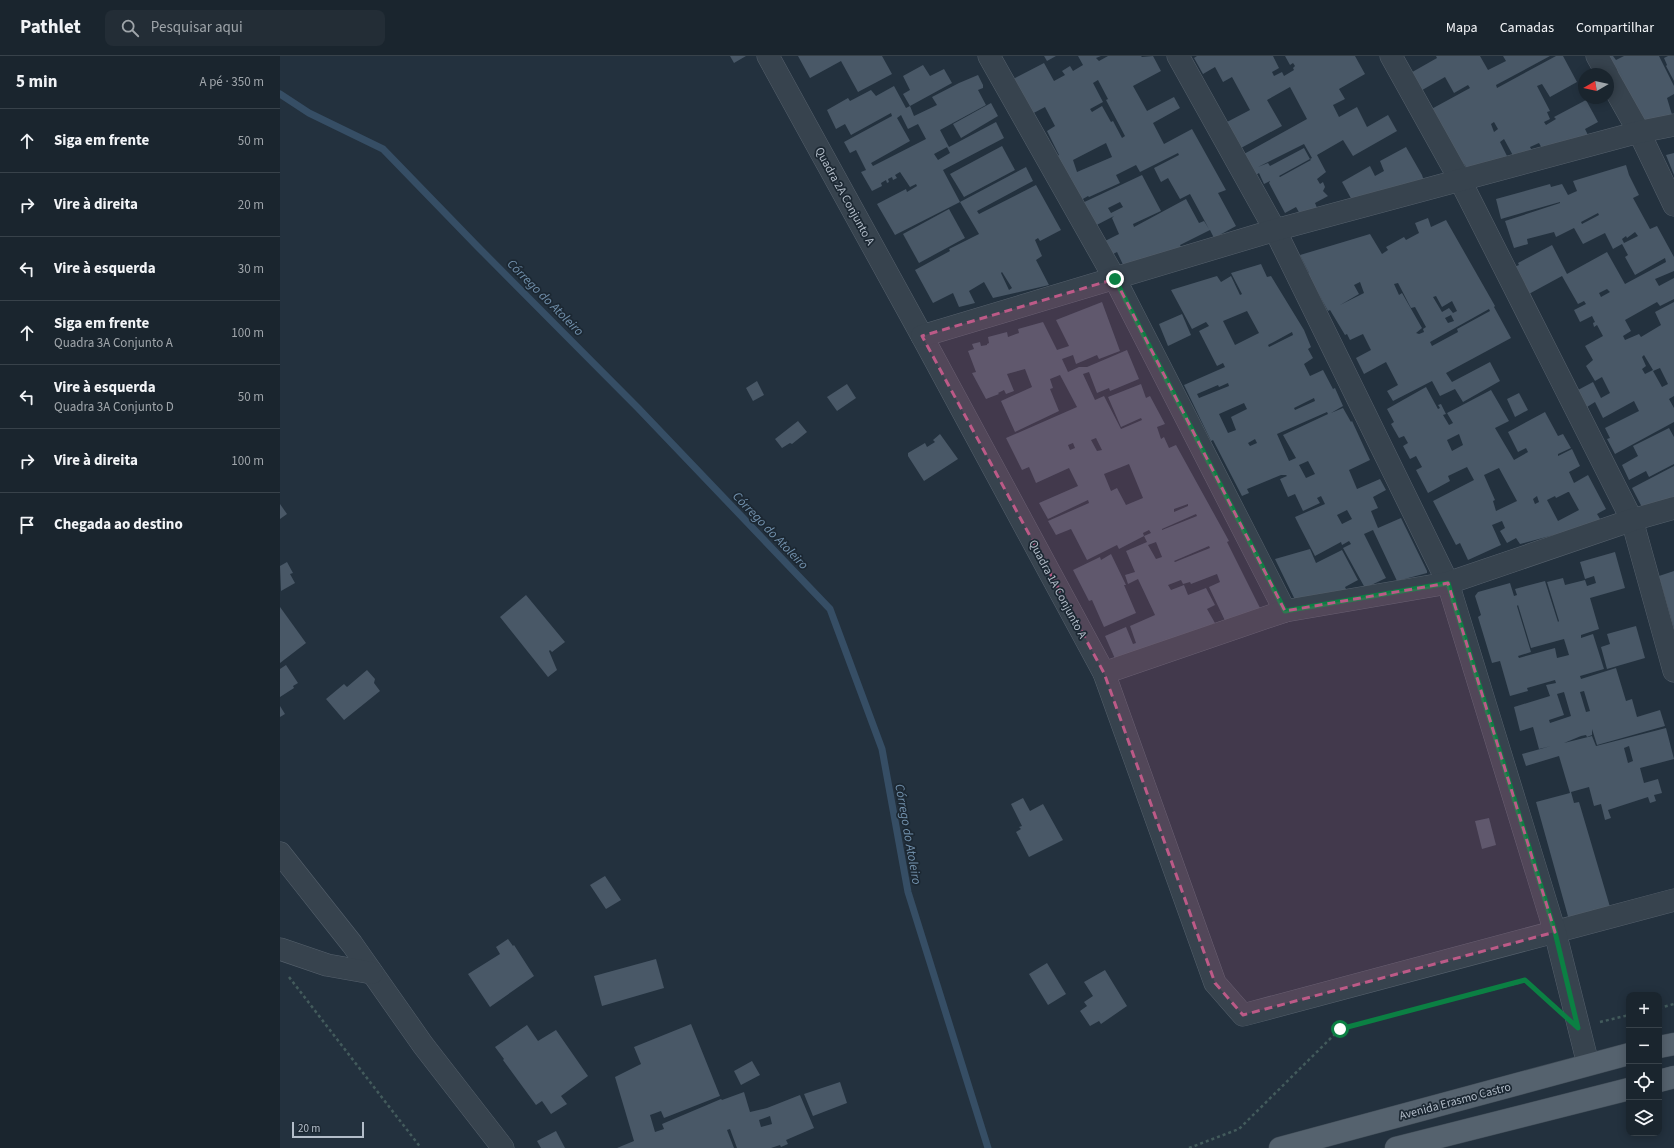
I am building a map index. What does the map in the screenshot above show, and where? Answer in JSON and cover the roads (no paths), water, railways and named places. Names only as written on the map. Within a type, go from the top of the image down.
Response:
[{"type":"main road","points":[[1662,1046],[1674,1044]]},
{"type":"main road","name":"Avenida Erasmo Castro","points":[[1280,1148],[1626,1055]]},
{"type":"main road","points":[[1662,1080],[1674,1077]]},
{"type":"main road","points":[[1396,1148],[1626,1090]]},
{"type":"street","name":"Quadra 2A Conjunto A","points":[[768,56],[922,336]]},
{"type":"street","points":[[989,56],[1115,279],[1285,611]]},
{"type":"street","points":[[1178,56],[1275,230],[1448,583],[1555,932],[1588,1064]]},
{"type":"street","points":[[1391,56],[1460,180],[1632,520],[1674,671]]},
{"type":"street","points":[[1597,56],[1603,68]]},
{"type":"street","points":[[1614,88],[1639,132],[1674,205]]},
{"type":"street","points":[[922,336],[1275,230],[1639,132],[1674,125]]},
{"type":"street","name":"Quadra 1A Conjunto A","points":[[922,336],[1104,673],[1215,983],[1243,1015],[1555,932]]},
{"type":"street","points":[[1104,673],[1285,611],[1448,583],[1632,520],[1674,508]]},
{"type":"street","points":[[280,852],[352,944],[423,1045],[503,1148]]},
{"type":"street","points":[[1555,932],[1674,900]]},
{"type":"street","points":[[280,949],[327,965],[372,973]]},
{"type":"waterway","name":"Córrego do Atoleiro","points":[[280,94],[309,113],[383,149],[638,408],[830,609],[882,749],[908,892],[988,1148]]}]
